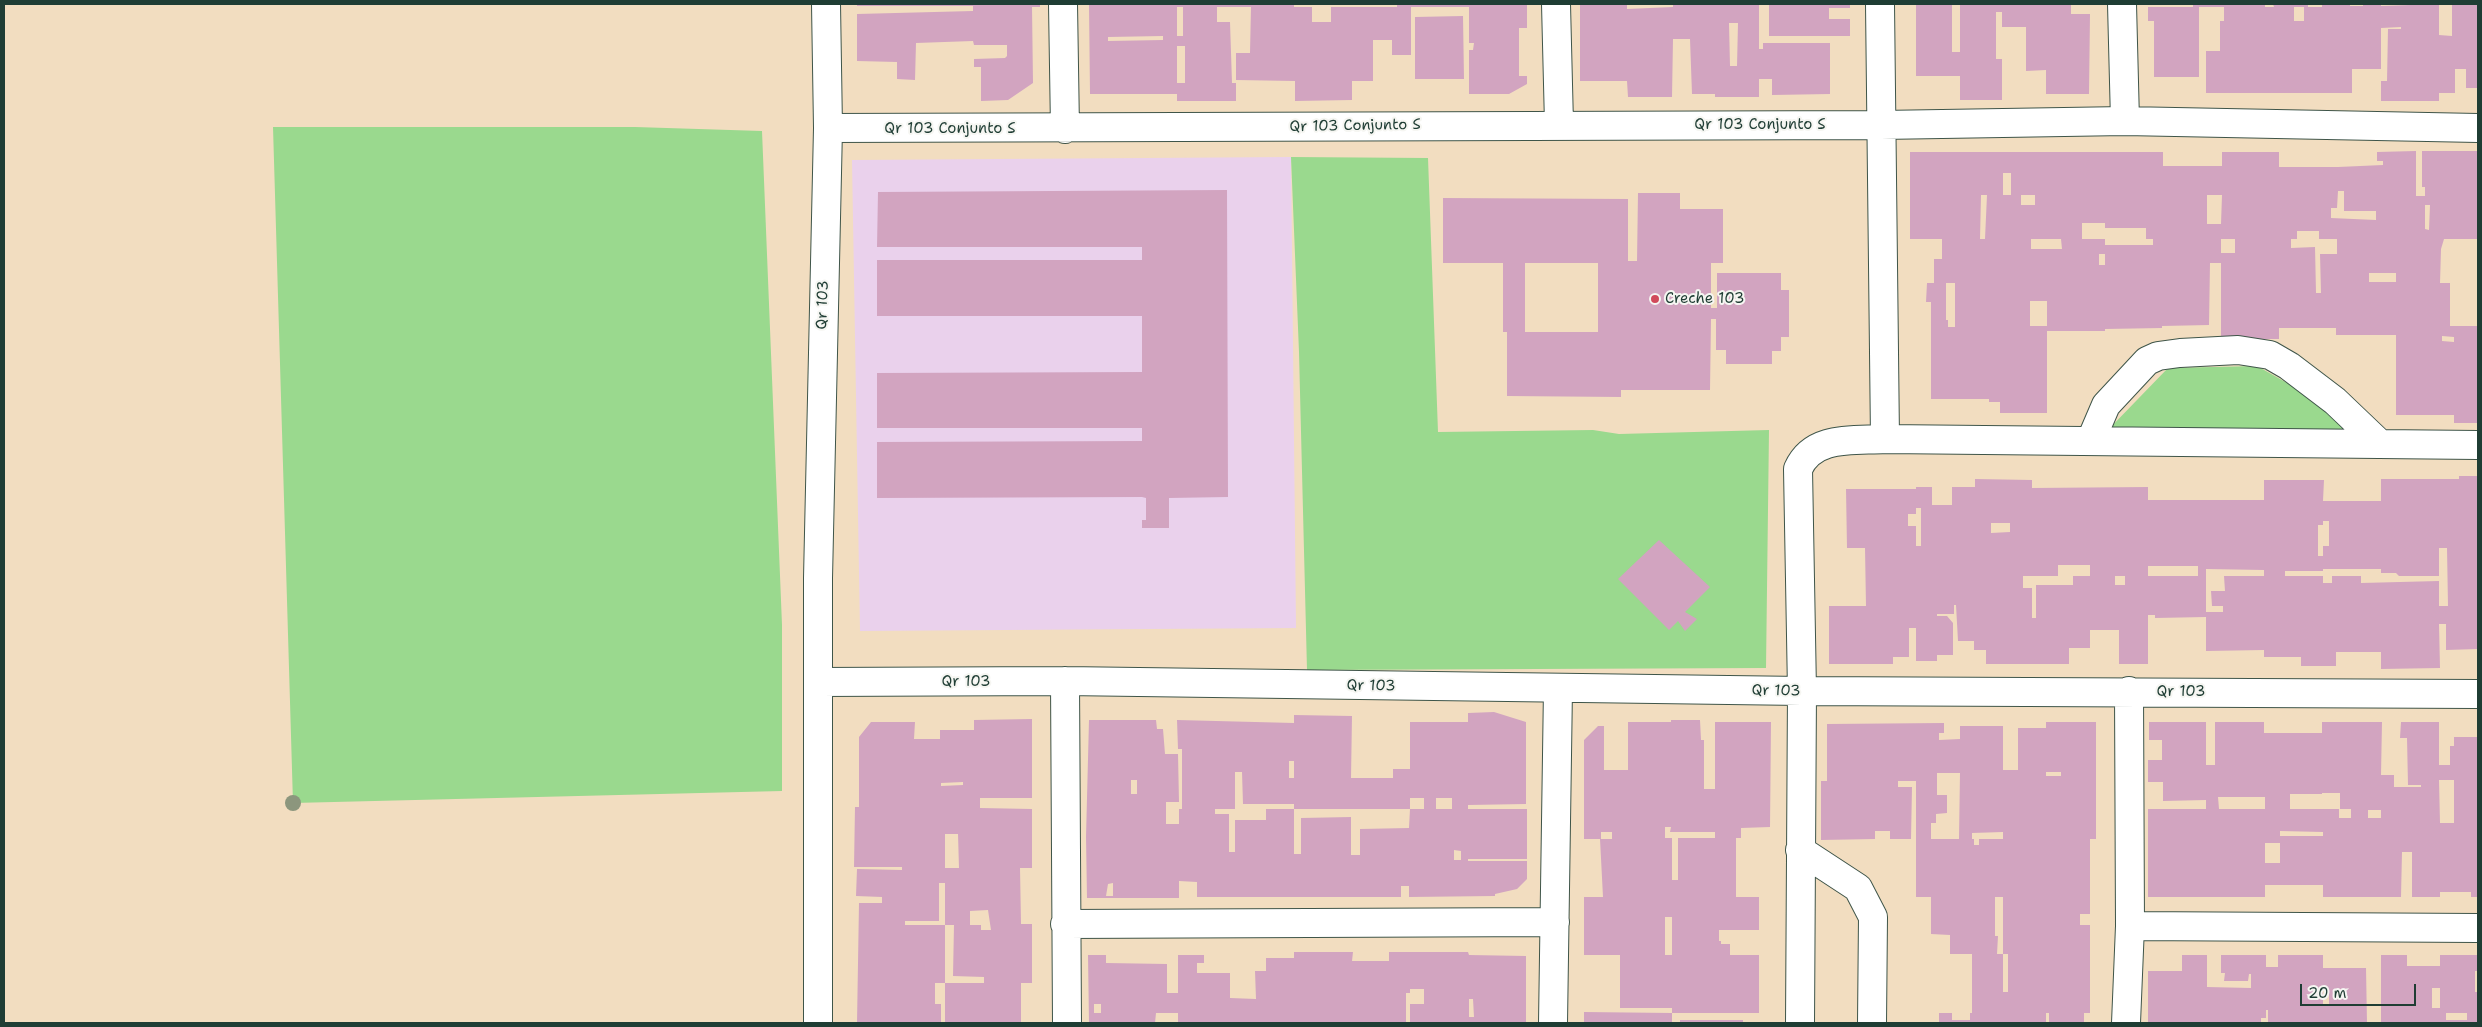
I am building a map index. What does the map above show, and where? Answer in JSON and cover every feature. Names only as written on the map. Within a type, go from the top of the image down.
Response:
[{"type":"street","name":"Qr 103","points":[[826,4],[828,128],[819,447],[818,682],[1065,681],[1802,692],[2478,694]]},
{"type":"street","points":[[1063,4],[1065,129]]},
{"type":"street","points":[[1556,4],[1559,124]]},
{"type":"street","points":[[1880,4],[1884,439]]},
{"type":"street","points":[[2122,4],[2126,121]]},
{"type":"street","name":"Qr 103 Conjunto S","points":[[828,128],[1065,129],[1559,124],[1881,125],[2126,121],[2478,128]]},
{"type":"street","points":[[2091,440],[2106,405],[2147,361],[2158,356],[2180,353],[2238,350],[2270,355],[2288,366],[2335,401],[2378,442]]},
{"type":"street","points":[[1800,1023],[1802,692],[1798,469],[1803,458],[1828,442],[1884,439],[2378,442],[2478,445]]},
{"type":"street","points":[[1065,681],[1067,1023]]},
{"type":"street","points":[[818,682],[818,1023]]},
{"type":"street","points":[[1553,1023],[1558,688]]},
{"type":"street","points":[[2126,1023],[2130,926],[2128,692]]},
{"type":"street","points":[[1800,850],[1858,888],[1873,917],[1872,1023]]},
{"type":"street","points":[[1065,924],[1555,922]]},
{"type":"street","points":[[2130,926],[2478,928]]},
{"type":"shaded area","points":[[1291,157],[1296,628],[860,631],[852,160]]},
{"type":"green space","points":[[273,127],[635,127],[762,131],[782,625],[782,791],[293,803]]},
{"type":"green space","points":[[1291,157],[1428,158],[1438,432],[1593,430],[1619,434],[1769,430],[1766,668],[1307,670],[1299,352]]},
{"type":"green space","points":[[2257,366],[2328,406],[2353,436],[2105,433],[2168,368]]},
{"type":"building","points":[[857,4],[1040,4],[1040,7],[1032,7],[1033,83],[1008,100],[981,101],[981,67],[974,67],[974,59],[1005,58],[1007,56],[1007,45],[974,45],[973,41],[916,43],[915,80],[897,79],[897,62],[857,61],[857,14],[973,11],[973,6],[857,6]]},
{"type":"building","points":[[1089,4],[1294,4],[1294,7],[1312,7],[1312,22],[1331,22],[1331,7],[1397,7],[1397,4],[1527,4],[1527,28],[1519,28],[1519,76],[1527,76],[1527,84],[1509,94],[1469,94],[1469,50],[1473,50],[1474,43],[1469,43],[1469,7],[1411,7],[1411,55],[1392,55],[1392,40],[1373,40],[1373,81],[1352,81],[1352,100],[1295,101],[1295,81],[1236,80],[1236,53],[1250,53],[1251,7],[1217,7],[1217,22],[1230,22],[1232,83],[1236,83],[1236,101],[1177,101],[1177,94],[1090,94]],"holes":[[[1177,7],[1183,7],[1183,36],[1177,36]],[[1163,36],[1163,40],[1108,41],[1108,37]],[[1177,46],[1185,46],[1185,83],[1177,83]]]},
{"type":"building","points":[[1580,4],[1627,4],[1627,9],[1673,7],[1673,4],[1759,4],[1759,49],[1763,49],[1763,43],[1830,43],[1830,94],[1772,95],[1772,79],[1759,79],[1759,97],[1715,97],[1715,94],[1692,94],[1690,39],[1673,39],[1672,97],[1628,97],[1627,81],[1580,81]],"holes":[[[1729,23],[1738,23],[1737,66],[1730,66]]]},
{"type":"building","points":[[1769,4],[1850,4],[1850,8],[1829,8],[1829,19],[1850,19],[1850,36],[1769,36]]},
{"type":"building","points":[[1916,4],[1952,4],[1952,52],[1960,52],[1960,4],[2071,4],[2071,14],[2090,14],[2089,94],[2046,94],[2046,70],[2026,71],[2026,27],[2002,27],[2002,12],[1996,12],[1996,59],[2002,59],[2002,100],[1960,100],[1960,76],[1916,76]]},
{"type":"building","points":[[2193,4],[2265,4],[2265,7],[2274,7],[2273,4],[2308,4],[2308,7],[2322,7],[2322,4],[2363,6],[2363,4],[2381,4],[2381,6],[2439,4],[2439,35],[2452,36],[2452,4],[2478,4],[2478,88],[2466,88],[2466,69],[2455,69],[2455,93],[2439,93],[2439,101],[2381,101],[2381,81],[2387,81],[2388,29],[2401,29],[2401,27],[2381,28],[2381,69],[2352,69],[2352,93],[2206,93],[2206,51],[2220,51],[2220,21],[2224,21],[2224,7],[2199,7],[2199,77],[2154,77],[2154,21],[2148,21],[2148,7],[2193,7]],"holes":[[[2294,7],[2304,7],[2304,21],[2294,21]]]},
{"type":"building","points":[[1463,16],[1464,79],[1415,79],[1415,17]]},
{"type":"building","points":[[2416,151],[2416,196],[2425,196],[2425,187],[2422,187],[2422,151],[2478,151],[2478,239],[2444,239],[2441,249],[2440,283],[2450,283],[2450,326],[2478,326],[2478,423],[2454,423],[2454,415],[2396,415],[2396,335],[2336,335],[2336,328],[2279,328],[2279,339],[2221,339],[2221,263],[2210,263],[2209,325],[2105,329],[2105,331],[2047,331],[2047,413],[2000,413],[2000,402],[1989,402],[1989,399],[1931,399],[1931,302],[1926,302],[1927,283],[1934,283],[1934,259],[1942,259],[1942,239],[1910,239],[1910,152],[2163,152],[2163,166],[2222,166],[2222,152],[2279,152],[2279,167],[2338,167],[2383,165],[2383,161],[2377,161],[2377,152]],"holes":[[[2003,173],[2011,173],[2011,195],[2003,195]],[[2338,191],[2344,191],[2344,211],[2376,211],[2376,220],[2331,218],[2331,208],[2337,208]],[[1981,195],[1987,195],[1985,239],[1980,239]],[[2021,195],[2035,195],[2035,205],[2021,205]],[[2207,195],[2222,195],[2221,224],[2207,224]],[[2425,205],[2430,205],[2429,230],[2425,229]],[[2082,223],[2105,223],[2105,228],[2146,228],[2146,239],[2153,239],[2153,245],[2105,245],[2105,239],[2082,239]],[[2297,231],[2319,231],[2319,239],[2337,239],[2337,254],[2320,254],[2321,293],[2316,293],[2315,247],[2291,248],[2291,239],[2297,239]],[[2031,239],[2061,239],[2062,249],[2031,249]],[[2221,239],[2235,239],[2235,253],[2221,253]],[[2099,254],[2105,254],[2105,265],[2099,265]],[[2369,273],[2396,273],[2396,282],[2369,282]],[[1946,283],[1955,283],[1955,327],[1948,327],[1948,320],[1946,320]],[[2030,301],[2047,301],[2047,326],[2030,326]],[[2442,336],[2454,337],[2454,342],[2442,341]]]},
{"type":"building","points":[[1227,190],[1228,497],[1169,498],[1169,528],[1142,528],[1142,520],[1146,520],[1146,498],[1142,497],[877,498],[877,442],[1142,441],[1142,428],[877,428],[877,373],[1142,372],[1142,316],[877,316],[877,260],[1142,260],[1142,247],[877,247],[878,192]]},
{"type":"building","name":"Creche 103","points":[[1638,193],[1680,193],[1680,209],[1723,209],[1723,263],[1711,263],[1711,308],[1717,308],[1717,273],[1781,273],[1781,290],[1789,290],[1789,337],[1781,337],[1781,351],[1772,351],[1772,364],[1726,364],[1726,350],[1716,350],[1716,319],[1711,319],[1710,390],[1621,390],[1621,397],[1507,396],[1507,332],[1503,332],[1503,263],[1443,263],[1443,198],[1628,199],[1628,261],[1637,261]],"holes":[[[1525,263],[1598,263],[1598,332],[1525,332]]]},
{"type":"building","points":[[2459,476],[2478,476],[2478,649],[2446,650],[2446,624],[2439,624],[2440,668],[2381,669],[2381,652],[2336,652],[2336,666],[2301,666],[2301,657],[2264,657],[2264,650],[2206,651],[2206,617],[2155,618],[2155,615],[2148,615],[2148,664],[2119,664],[2119,630],[2090,630],[2090,648],[2069,648],[2069,664],[1986,664],[1986,650],[1974,650],[1974,641],[1958,641],[1956,605],[1954,605],[1954,614],[1937,614],[1937,616],[1947,616],[1953,623],[1953,655],[1937,655],[1937,661],[1916,661],[1916,628],[1909,628],[1909,657],[1893,657],[1893,664],[1829,664],[1829,606],[1866,606],[1865,548],[1847,548],[1846,489],[1916,489],[1916,487],[1932,487],[1932,505],[1952,505],[1952,487],[1975,487],[1975,479],[2032,480],[2032,488],[2148,487],[2148,500],[2264,500],[2264,480],[2324,480],[2323,501],[2381,501],[2381,479],[2459,479]],"holes":[[[1916,508],[1921,508],[1921,546],[1916,546],[1916,526],[1908,526],[1908,514],[1916,514]],[[2323,521],[2329,521],[2329,546],[2323,546],[2323,556],[2318,556],[2318,525],[2323,525]],[[1991,523],[2010,523],[2010,532],[1991,533]],[[2439,548],[2447,548],[2448,606],[2439,606],[2439,581],[2361,583],[2361,576],[2332,576],[2332,583],[2323,583],[2323,576],[2285,576],[2285,571],[2381,569],[2381,573],[2396,573],[2399,576],[2439,576]],[[2058,565],[2090,565],[2090,576],[2073,576],[2073,585],[2036,585],[2036,618],[2032,618],[2032,588],[2023,588],[2023,576],[2058,576]],[[2148,566],[2198,566],[2198,576],[2148,576]],[[2206,569],[2264,570],[2264,576],[2224,576],[2225,591],[2211,591],[2212,606],[2223,606],[2223,612],[2206,612]],[[2115,576],[2125,576],[2125,585],[2115,585]]]},
{"type":"building","points":[[1659,540],[1710,587],[1685,612],[1697,619],[1685,631],[1678,621],[1669,630],[1618,579]]},
{"type":"building","points":[[1494,712],[1526,722],[1526,804],[1468,805],[1468,809],[1527,809],[1527,859],[1468,859],[1468,861],[1527,861],[1527,879],[1517,889],[1495,894],[1495,896],[1409,897],[1409,886],[1401,886],[1401,897],[1197,897],[1197,882],[1179,881],[1179,898],[1087,898],[1086,837],[1089,720],[1156,720],[1157,729],[1163,729],[1165,754],[1178,754],[1179,802],[1166,802],[1166,824],[1179,824],[1179,809],[1182,809],[1182,749],[1178,749],[1177,720],[1294,723],[1294,715],[1352,716],[1351,778],[1393,778],[1393,769],[1410,769],[1410,722],[1468,722],[1468,713]],"holes":[[[1289,761],[1294,761],[1294,778],[1289,778]],[[1235,772],[1242,772],[1243,804],[1294,804],[1294,809],[1266,809],[1266,820],[1235,820],[1235,852],[1229,852],[1229,814],[1215,814],[1215,809],[1235,809]],[[1131,780],[1137,780],[1137,794],[1131,794]],[[1410,798],[1424,798],[1424,809],[1410,809]],[[1436,798],[1452,798],[1452,809],[1436,809]],[[1294,809],[1410,809],[1409,828],[1360,829],[1360,855],[1351,855],[1351,817],[1301,818],[1301,854],[1294,854]],[[1454,850],[1461,851],[1461,860],[1454,860]],[[1113,883],[1113,896],[1106,896],[1108,884]]]},
{"type":"building","points":[[1032,719],[1032,798],[980,798],[980,808],[1032,809],[1032,868],[1020,868],[1021,924],[1032,924],[1032,983],[1021,983],[1021,1023],[945,1023],[945,983],[935,983],[935,1004],[941,1004],[941,1023],[857,1023],[859,903],[882,903],[882,897],[856,896],[857,869],[902,870],[902,867],[854,867],[855,807],[859,807],[859,737],[871,722],[915,722],[914,739],[940,739],[940,730],[974,730],[974,720]],"holes":[[[963,782],[963,785],[941,786],[941,783]],[[945,834],[958,834],[959,868],[945,868]],[[939,883],[945,883],[945,925],[905,925],[905,921],[939,921]],[[988,910],[991,930],[981,930],[981,925],[970,925],[970,911]],[[945,925],[954,925],[953,976],[984,977],[984,983],[945,983]]]},
{"type":"building","points":[[1671,720],[1700,720],[1701,740],[1704,740],[1704,789],[1715,789],[1715,722],[1771,722],[1770,827],[1741,828],[1741,838],[1736,838],[1736,897],[1759,897],[1759,930],[1719,930],[1719,941],[1721,941],[1721,944],[1730,944],[1730,955],[1759,955],[1759,1013],[1672,1013],[1672,1008],[1620,1008],[1620,955],[1584,955],[1584,897],[1603,897],[1600,839],[1584,839],[1584,740],[1598,726],[1604,726],[1604,770],[1628,770],[1628,722],[1671,722]],"holes":[[[1665,827],[1671,827],[1670,832],[1715,832],[1715,838],[1678,838],[1678,880],[1672,880],[1672,838],[1665,838]],[[1601,832],[1612,832],[1612,839],[1601,839]],[[1665,917],[1672,917],[1672,955],[1665,955]]]},
{"type":"building","points":[[2046,722],[2096,722],[2096,839],[2090,839],[2090,914],[2080,914],[2080,925],[2090,925],[2090,1013],[2084,1013],[2084,1023],[2049,1023],[2049,1013],[2046,1013],[2046,1023],[1939,1023],[1939,1013],[1952,1013],[1952,1020],[1970,1020],[1970,1013],[1972,1013],[1972,954],[1950,954],[1950,935],[1931,934],[1931,897],[1916,897],[1916,781],[1898,781],[1898,787],[1912,787],[1911,839],[1890,839],[1890,831],[1875,831],[1875,839],[1821,840],[1821,781],[1827,781],[1827,724],[1944,723],[1944,733],[1939,733],[1939,740],[1960,739],[1960,726],[2003,726],[2003,770],[2018,770],[2018,728],[2046,728]],"holes":[[[2046,772],[2061,772],[2061,776],[2046,776]],[[1937,773],[1960,773],[1959,839],[1931,839],[1931,823],[1936,823],[1936,814],[1947,813],[1947,795],[1937,795]],[[2003,832],[2003,839],[1979,839],[1979,845],[1974,845],[1972,833]],[[1995,897],[2003,897],[2003,954],[1997,954],[1998,936],[1995,936]],[[2003,954],[2008,954],[2008,992],[2003,992]]]},
{"type":"building","points":[[2149,722],[2206,722],[2206,765],[2215,765],[2215,722],[2264,722],[2264,733],[2322,733],[2322,722],[2382,722],[2381,775],[2394,775],[2394,787],[2421,787],[2421,785],[2408,785],[2407,738],[2400,738],[2401,722],[2439,722],[2439,765],[2450,765],[2450,746],[2454,746],[2454,737],[2478,737],[2478,897],[2471,897],[2471,892],[2440,892],[2440,897],[2412,897],[2412,852],[2402,852],[2401,897],[2323,897],[2323,885],[2265,885],[2265,897],[2148,897],[2148,809],[2206,809],[2206,800],[2163,801],[2163,782],[2148,782],[2148,760],[2162,760],[2162,740],[2149,740]],"holes":[[[2439,780],[2454,780],[2454,823],[2440,823]],[[2340,793],[2340,809],[2351,809],[2351,818],[2339,818],[2339,809],[2290,809],[2290,794]],[[2218,797],[2265,797],[2265,809],[2219,809]],[[2368,810],[2381,810],[2381,818],[2368,818]],[[2280,831],[2323,832],[2323,836],[2280,836]],[[2265,843],[2280,843],[2280,863],[2265,863]]]},
{"type":"building","points":[[1294,952],[1353,952],[1352,961],[1389,961],[1389,952],[1468,952],[1469,955],[1526,956],[1526,1023],[1410,1023],[1410,1004],[1424,1004],[1424,989],[1410,989],[1410,993],[1406,993],[1406,1023],[1178,1023],[1178,1013],[1156,1013],[1155,1023],[1089,1023],[1088,955],[1106,955],[1106,963],[1167,964],[1167,993],[1178,993],[1178,955],[1204,955],[1204,963],[1197,963],[1197,973],[1230,973],[1230,998],[1256,999],[1255,971],[1266,971],[1266,958],[1294,958]],"holes":[[[1469,999],[1473,999],[1474,1017],[1469,1017]],[[1094,1004],[1101,1004],[1101,1013],[1094,1013]]]},
{"type":"building","points":[[2182,955],[2207,955],[2207,987],[2251,988],[2251,974],[2249,974],[2248,981],[2224,981],[2225,973],[2221,973],[2221,955],[2266,955],[2266,967],[2278,967],[2278,955],[2323,955],[2323,968],[2366,968],[2367,1023],[2268,1023],[2268,1010],[2266,1010],[2266,1018],[2261,1018],[2261,1023],[2148,1023],[2148,971],[2182,971]],"holes":[[[2323,991],[2329,991],[2329,1006],[2323,1006]]]},
{"type":"building","points":[[2381,955],[2407,955],[2407,966],[2440,966],[2440,955],[2478,955],[2478,971],[2475,971],[2475,992],[2478,992],[2478,1023],[2381,1023]],"holes":[[[2432,988],[2440,988],[2440,1008],[2432,1008]],[[2446,1013],[2467,1013],[2467,1020],[2446,1020]]]},
{"type":"building","points":[[1584,1012],[1672,1013],[1672,1023],[1584,1023]]},
{"type":"building","points":[[1680,1020],[1743,1020],[1743,1023],[1680,1023]]},
{"type":"place","name":"Creche 103","points":[[1655,299]]}]
